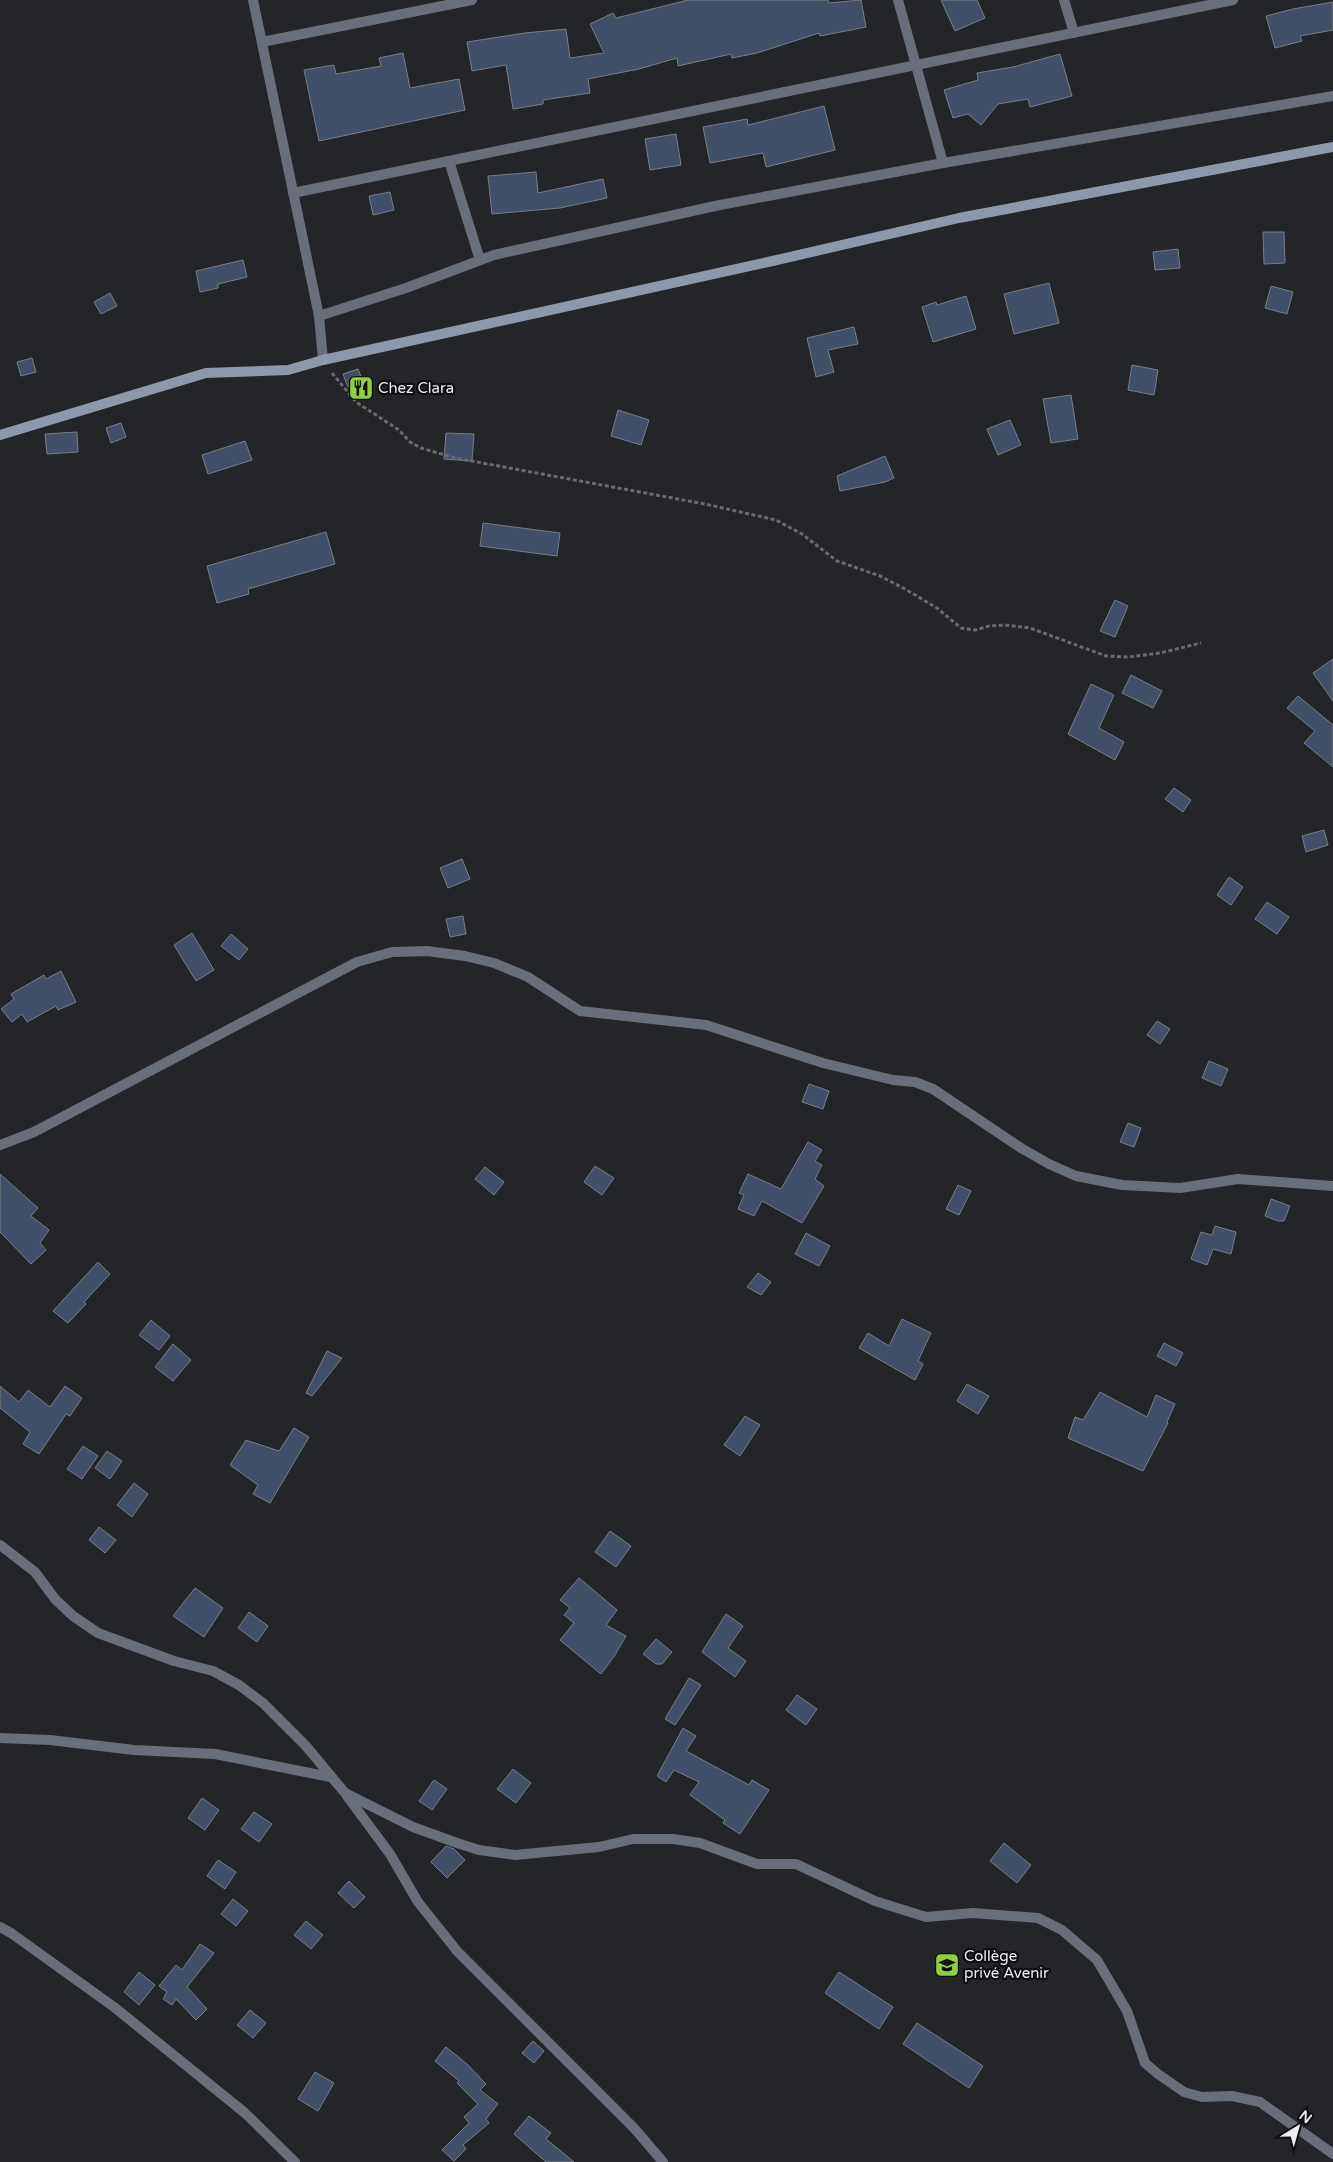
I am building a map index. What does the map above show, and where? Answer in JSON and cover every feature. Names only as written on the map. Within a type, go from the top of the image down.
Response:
[{"type":"main road","points":[[0,435],[206,373],[288,370],[323,360],[778,260],[959,218],[1333,147]]},
{"type":"street","points":[[253,0],[319,316],[323,360]]},
{"type":"street","points":[[262,42],[472,0]]},
{"type":"street","points":[[898,0],[943,163]]},
{"type":"street","points":[[1064,0],[1074,32]]},
{"type":"street","points":[[293,193],[1228,0]]},
{"type":"street","points":[[319,316],[406,288],[494,255],[715,206],[943,163],[1333,96]]},
{"type":"street","points":[[449,161],[480,260]]},
{"type":"street","points":[[0,1146],[34,1132],[357,962],[392,952],[427,951],[465,956],[494,963],[528,977],[580,1011],[706,1024],[822,1063],[893,1080],[916,1082],[933,1089],[1048,1164],[1076,1176],[1122,1185],[1180,1188],[1238,1179],[1333,1186]]},
{"type":"street","points":[[0,1545],[35,1572],[55,1599],[73,1616],[98,1633],[174,1661],[213,1671],[239,1685],[263,1703],[306,1746],[330,1778],[345,1793],[390,1854],[418,1902],[457,1951],[634,2128],[663,2162]]},
{"type":"street","points":[[0,1738],[50,1740],[134,1750],[216,1754],[330,1778]]},
{"type":"street","points":[[345,1793],[413,1827],[479,1850],[515,1855],[599,1848],[633,1839],[673,1839],[700,1844],[757,1864],[796,1864],[875,1901],[926,1917],[973,1913],[1038,1918],[1062,1930],[1097,1960],[1127,2011],[1145,2063],[1158,2074],[1184,2092],[1202,2096],[1232,2096],[1260,2102],[1333,2154]]},
{"type":"street","points":[[0,1927],[11,1933],[122,2014],[245,2113],[295,2162]]},
{"type":"path","points":[[323,360],[341,386],[356,402],[399,430],[410,442],[421,448],[455,458],[705,504],[776,520],[802,534],[837,561],[880,576],[905,589],[937,608],[962,628],[975,630],[989,626],[1005,625],[1030,628],[1106,656],[1129,657],[1160,653],[1201,642]]},
{"type":"building","points":[[688,0],[828,0],[829,3],[861,0],[866,27],[820,36],[819,33],[757,53],[732,58],[731,54],[678,66],[677,58],[639,69],[588,79],[590,93],[543,100],[543,104],[513,109],[506,65],[472,71],[467,42],[566,29],[570,58],[604,53],[590,24],[613,13],[616,18]]},
{"type":"building","points":[[941,0],[977,0],[985,18],[955,31]]},
{"type":"building","points":[[1333,2],[1333,30],[1300,36],[1302,41],[1275,48],[1266,16]]},
{"type":"building","points":[[403,53],[410,88],[459,79],[465,110],[319,141],[304,70],[334,65],[336,74],[381,66],[379,58]]},
{"type":"building","points":[[1060,54],[1072,96],[1030,107],[1028,99],[998,104],[981,125],[968,114],[953,118],[944,90],[978,80],[977,73],[1013,67]]},
{"type":"building","points":[[824,106],[835,150],[766,167],[763,153],[710,163],[703,127],[747,119],[748,125]]},
{"type":"building","points":[[676,134],[681,165],[650,170],[645,139]]},
{"type":"building","points":[[536,172],[538,193],[603,179],[607,198],[560,208],[492,214],[488,176]]},
{"type":"building","points":[[390,192],[394,210],[373,215],[369,196]]},
{"type":"building","points":[[1263,232],[1284,232],[1285,263],[1264,264]]},
{"type":"building","points":[[1178,249],[1180,268],[1155,270],[1153,252]]},
{"type":"building","points":[[243,260],[247,277],[218,284],[218,288],[200,292],[196,271]]},
{"type":"building","points":[[1049,283],[1059,323],[1014,334],[1004,294]]},
{"type":"building","points":[[1271,286],[1293,292],[1287,314],[1265,308]]},
{"type":"building","points":[[110,293],[117,306],[101,314],[94,302]]},
{"type":"building","points":[[966,296],[976,329],[933,342],[922,307],[936,302],[937,305]]},
{"type":"building","points":[[854,327],[858,344],[828,350],[834,372],[816,377],[807,338]]},
{"type":"building","points":[[32,358],[36,372],[21,376],[17,362]]},
{"type":"building","points":[[1132,365],[1158,370],[1154,395],[1128,390]]},
{"type":"building","points":[[358,369],[363,382],[348,387],[343,374]]},
{"type":"building","points":[[1071,395],[1078,439],[1051,443],[1043,399]]},
{"type":"building","points":[[618,410],[649,420],[641,445],[611,436]]},
{"type":"building","points":[[1010,420],[1021,445],[998,455],[987,429]]},
{"type":"building","points":[[121,423],[126,437],[111,443],[106,428]]},
{"type":"building","points":[[77,432],[78,452],[47,454],[45,434]]},
{"type":"building","points":[[446,433],[474,434],[472,461],[444,459]]},
{"type":"building","points":[[245,441],[252,460],[208,474],[202,455]]},
{"type":"building","points":[[885,456],[894,478],[885,482],[840,491],[837,476]]},
{"type":"building","points":[[483,523],[560,533],[557,556],[480,546]]},
{"type":"building","points":[[326,532],[335,564],[248,589],[249,594],[217,603],[207,566]]},
{"type":"building","points":[[1115,600],[1128,606],[1115,637],[1100,631]]},
{"type":"building","points":[[1333,659],[1333,701],[1313,673]]},
{"type":"building","points":[[1131,675],[1162,691],[1153,708],[1122,693]]},
{"type":"building","points":[[1091,684],[1114,695],[1099,728],[1124,742],[1115,760],[1068,734]]},
{"type":"building","points":[[1298,696],[1333,725],[1333,767],[1304,743],[1315,731],[1287,708]]},
{"type":"building","points":[[1174,788],[1191,800],[1183,812],[1165,799]]},
{"type":"building","points":[[1324,830],[1328,845],[1306,852],[1302,836]]},
{"type":"building","points":[[462,859],[470,879],[448,888],[440,868]]},
{"type":"building","points":[[1229,877],[1243,887],[1231,905],[1217,895]]},
{"type":"building","points":[[1267,902],[1289,917],[1277,934],[1255,919]]},
{"type":"building","points":[[463,916],[466,934],[450,937],[446,919]]},
{"type":"building","points":[[192,933],[214,970],[196,981],[174,945]]},
{"type":"building","points":[[231,934],[248,949],[239,960],[221,946]]},
{"type":"building","points":[[61,971],[76,1002],[58,1010],[56,1006],[27,1022],[22,1014],[12,1022],[1,1009],[14,999],[11,994],[44,975],[46,979]]},
{"type":"building","points":[[1157,1021],[1170,1029],[1160,1044],[1147,1035]]},
{"type":"building","points":[[1209,1061],[1228,1069],[1221,1086],[1202,1078]]},
{"type":"building","points":[[809,1084],[829,1091],[823,1109],[802,1102]]},
{"type":"building","points":[[1128,1123],[1141,1128],[1134,1147],[1120,1142]]},
{"type":"building","points":[[808,1142],[822,1150],[815,1161],[822,1165],[815,1179],[824,1186],[802,1223],[762,1201],[754,1216],[738,1209],[744,1195],[739,1193],[748,1174],[781,1189]]},
{"type":"building","points":[[595,1166],[614,1178],[602,1195],[584,1182]]},
{"type":"building","points":[[485,1167],[504,1182],[494,1195],[475,1179]]},
{"type":"building","points":[[0,1174],[38,1208],[31,1216],[49,1230],[40,1243],[46,1250],[31,1264],[0,1232]]},
{"type":"building","points":[[958,1185],[971,1191],[959,1215],[946,1209]]},
{"type":"building","points":[[1271,1199],[1290,1206],[1284,1221],[1278,1221],[1265,1216]]},
{"type":"building","points":[[1215,1226],[1236,1232],[1231,1254],[1213,1249],[1207,1265],[1191,1259],[1201,1232],[1212,1235]]},
{"type":"building","points":[[806,1233],[830,1246],[819,1266],[795,1254]]},
{"type":"building","points":[[98,1262],[110,1274],[84,1302],[86,1304],[68,1323],[53,1311]]},
{"type":"building","points":[[758,1273],[771,1282],[761,1295],[747,1287]]},
{"type":"building","points":[[902,1319],[931,1333],[918,1361],[923,1364],[915,1380],[859,1348],[868,1333],[889,1346]]},
{"type":"building","points":[[151,1320],[170,1336],[159,1350],[139,1335]]},
{"type":"building","points":[[1164,1343],[1183,1353],[1176,1366],[1157,1356]]},
{"type":"building","points":[[173,1344],[191,1360],[173,1381],[155,1367]]},
{"type":"building","points":[[327,1351],[342,1358],[312,1396],[306,1393]]},
{"type":"building","points":[[967,1384],[989,1396],[978,1414],[957,1401]]},
{"type":"building","points":[[0,1386],[19,1402],[28,1390],[50,1407],[65,1386],[82,1398],[70,1416],[66,1414],[39,1454],[23,1444],[30,1432],[0,1408]]},
{"type":"building","points":[[1100,1392],[1147,1417],[1156,1395],[1175,1404],[1168,1423],[1143,1471],[1068,1438],[1075,1417],[1083,1420]]},
{"type":"building","points":[[745,1416],[760,1425],[740,1456],[724,1445]]},
{"type":"building","points":[[294,1428],[309,1437],[270,1503],[253,1494],[258,1485],[230,1465],[246,1440],[279,1451]]},
{"type":"building","points":[[83,1446],[98,1456],[82,1479],[67,1469]]},
{"type":"building","points":[[107,1451],[122,1461],[110,1479],[95,1468]]},
{"type":"building","points":[[134,1483],[148,1494],[132,1517],[117,1505]]},
{"type":"building","points":[[99,1527],[116,1540],[105,1553],[89,1540]]},
{"type":"building","points":[[610,1531],[631,1546],[616,1567],[595,1552]]},
{"type":"building","points":[[579,1578],[617,1610],[606,1625],[626,1636],[601,1674],[560,1640],[574,1623],[564,1615],[570,1608],[560,1600]]},
{"type":"building","points":[[195,1588],[223,1608],[204,1637],[173,1616]]},
{"type":"building","points":[[249,1612],[268,1626],[257,1642],[238,1628]]},
{"type":"building","points":[[726,1614],[743,1626],[728,1648],[746,1661],[735,1677],[702,1652]]},
{"type":"building","points":[[656,1639],[672,1652],[662,1664],[656,1664],[643,1654]]},
{"type":"building","points":[[689,1678],[701,1685],[675,1725],[665,1719]]},
{"type":"building","points":[[797,1695],[817,1709],[806,1725],[786,1710]]},
{"type":"building","points":[[683,1728],[696,1736],[686,1751],[749,1785],[752,1780],[769,1790],[740,1834],[723,1823],[725,1820],[690,1795],[699,1782],[674,1770],[666,1782],[657,1776]]},
{"type":"building","points":[[513,1769],[531,1783],[516,1803],[497,1789]]},
{"type":"building","points":[[434,1780],[447,1789],[432,1810],[419,1801]]},
{"type":"building","points":[[202,1798],[219,1810],[205,1830],[188,1818]]},
{"type":"building","points":[[254,1812],[272,1824],[259,1842],[241,1829]]},
{"type":"building","points":[[1004,1843],[1031,1865],[1017,1883],[990,1861]]},
{"type":"building","points":[[446,1846],[454,1849],[465,1860],[447,1878],[431,1862]]},
{"type":"building","points":[[218,1860],[236,1872],[225,1889],[207,1876]]},
{"type":"building","points":[[349,1881],[365,1897],[354,1908],[338,1893]]},
{"type":"building","points":[[233,1899],[248,1911],[236,1926],[221,1914]]},
{"type":"building","points":[[306,1921],[323,1935],[311,1949],[294,1935]]},
{"type":"building","points":[[200,1944],[214,1953],[187,1987],[207,2009],[196,2020],[176,1999],[172,2005],[163,1999],[167,1992],[159,1986],[176,1965],[182,1970]]},
{"type":"building","points":[[139,1972],[155,1985],[139,2005],[124,1992]]},
{"type":"building","points":[[839,1972],[893,2007],[879,2029],[825,1993]]},
{"type":"building","points":[[250,2010],[266,2023],[253,2038],[237,2025]]},
{"type":"building","points":[[917,2023],[983,2066],[969,2088],[903,2044]]},
{"type":"building","points":[[533,2041],[544,2051],[534,2063],[522,2053]]},
{"type":"building","points":[[446,2047],[467,2064],[486,2084],[480,2090],[498,2104],[486,2119],[489,2123],[463,2145],[466,2149],[454,2161],[442,2150],[469,2123],[464,2117],[478,2104],[457,2083],[459,2081],[435,2061]]},
{"type":"building","points":[[315,2072],[334,2083],[318,2111],[298,2099]]},
{"type":"building","points":[[529,2116],[551,2133],[546,2139],[574,2162],[546,2162],[514,2134]]},
{"type":"place","name":"Chez Clara","points":[[361,388]]},
{"type":"place","name":"Collège privé Avenir","points":[[947,1965]]}]
